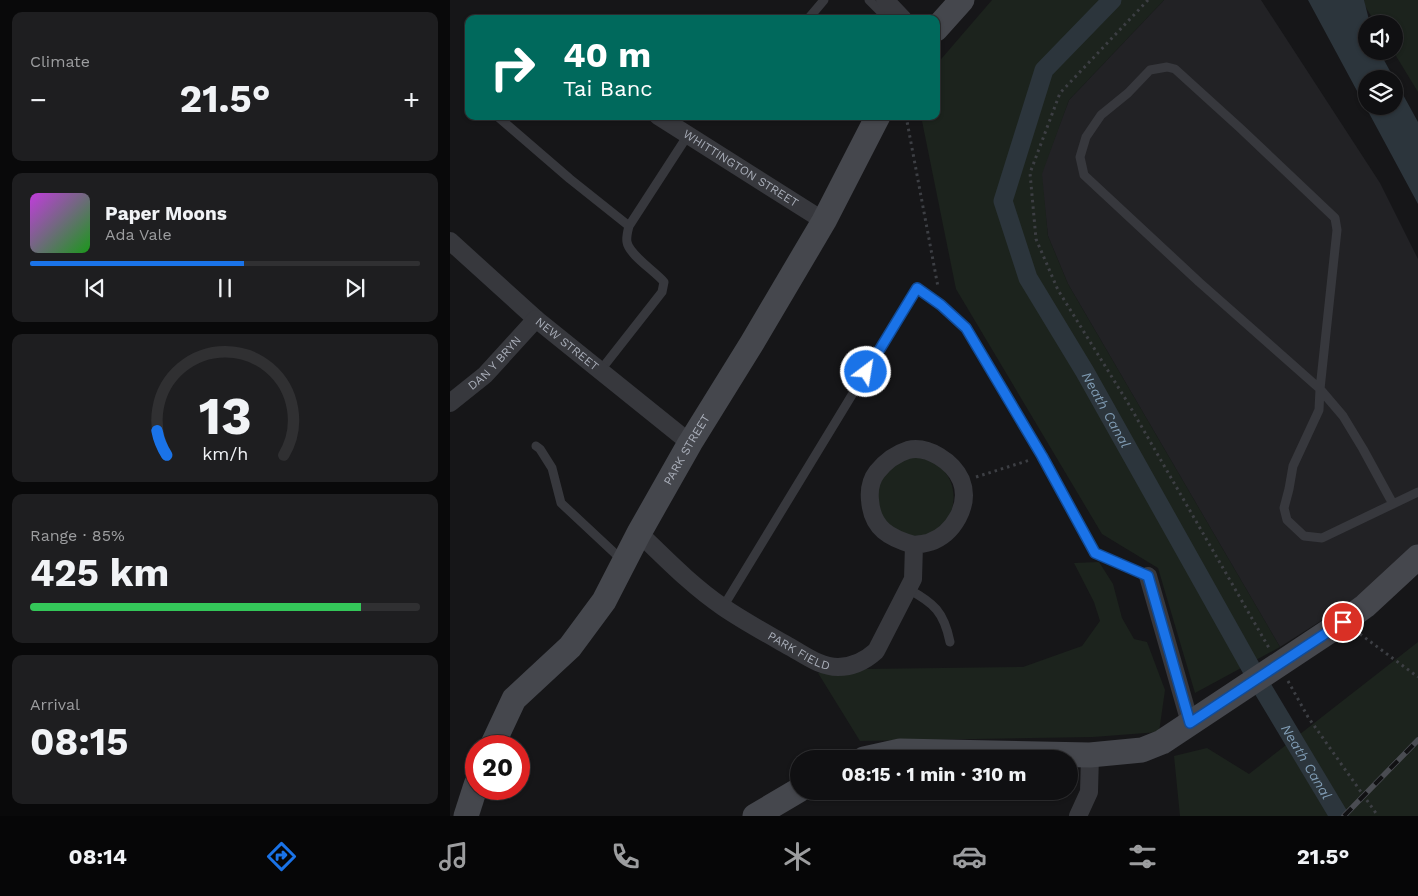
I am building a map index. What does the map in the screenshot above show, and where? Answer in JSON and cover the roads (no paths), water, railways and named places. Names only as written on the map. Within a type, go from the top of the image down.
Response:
[{"type":"main road","points":[[940,25],[962,0]]},
{"type":"main road","name":"PARK STREET","points":[[497,735],[514,699],[570,647],[604,601],[639,533],[690,443],[824,221],[876,120]]},
{"type":"main road","points":[[1078,755],[1142,750],[1162,742],[1343,622],[1365,606],[1418,557]]},
{"type":"main road","points":[[755,816],[790,795]]},
{"type":"main road","points":[[466,816],[471,800]]},
{"type":"street","points":[[885,0],[899,15]]},
{"type":"street","name":"WHITTINGTON STREET","points":[[664,120],[824,221]]},
{"type":"street","name":"NEW STREET","points":[[450,241],[536,319],[690,443]]},
{"type":"street","name":"DAN Y BRYN","points":[[450,403],[485,375],[536,319]]},
{"type":"street","points":[[909,450],[928,452],[942,458],[955,470],[961,482],[963,500],[960,514],[950,530],[931,542],[914,545],[894,539],[879,526],[871,513],[869,488],[876,473],[891,458],[909,450]]},
{"type":"street","name":"PARK FIELD","points":[[639,533],[695,585],[723,607],[758,629],[822,664],[838,667],[866,660],[876,651],[912,580],[914,545]]},
{"type":"street","points":[[1148,576],[1190,723]]},
{"type":"street","points":[[1078,816],[1089,792],[1090,755]]},
{"type":"lane","points":[[811,15],[824,0]]},
{"type":"lane","points":[[869,0],[884,15]]},
{"type":"lane","points":[[1392,504],[1348,424],[1320,389],[1199,282],[1084,175],[1080,157],[1086,137],[1101,115],[1128,93],[1150,70],[1168,67],[1175,69],[1335,218],[1337,230],[1320,389],[1319,410],[1293,466],[1284,508],[1287,520],[1304,536],[1322,538],[1418,492]]},
{"type":"lane","points":[[502,120],[628,226]]},
{"type":"lane","points":[[600,371],[662,292],[664,282],[634,254],[627,242],[628,226],[688,135]]},
{"type":"lane","points":[[723,607],[917,288],[941,305],[966,328],[1042,456],[1095,553],[1148,576]]},
{"type":"lane","points":[[536,446],[552,468],[561,503],[624,562]]},
{"type":"lane","points":[[908,589],[922,597],[941,615],[946,624],[950,642]]},
{"type":"waterway","name":"Neath Canal","points":[[1112,0],[1044,70],[1003,201],[1028,278],[1085,372],[1260,684],[1339,816]]},
{"type":"railway","points":[[1344,816],[1418,740]]}]
